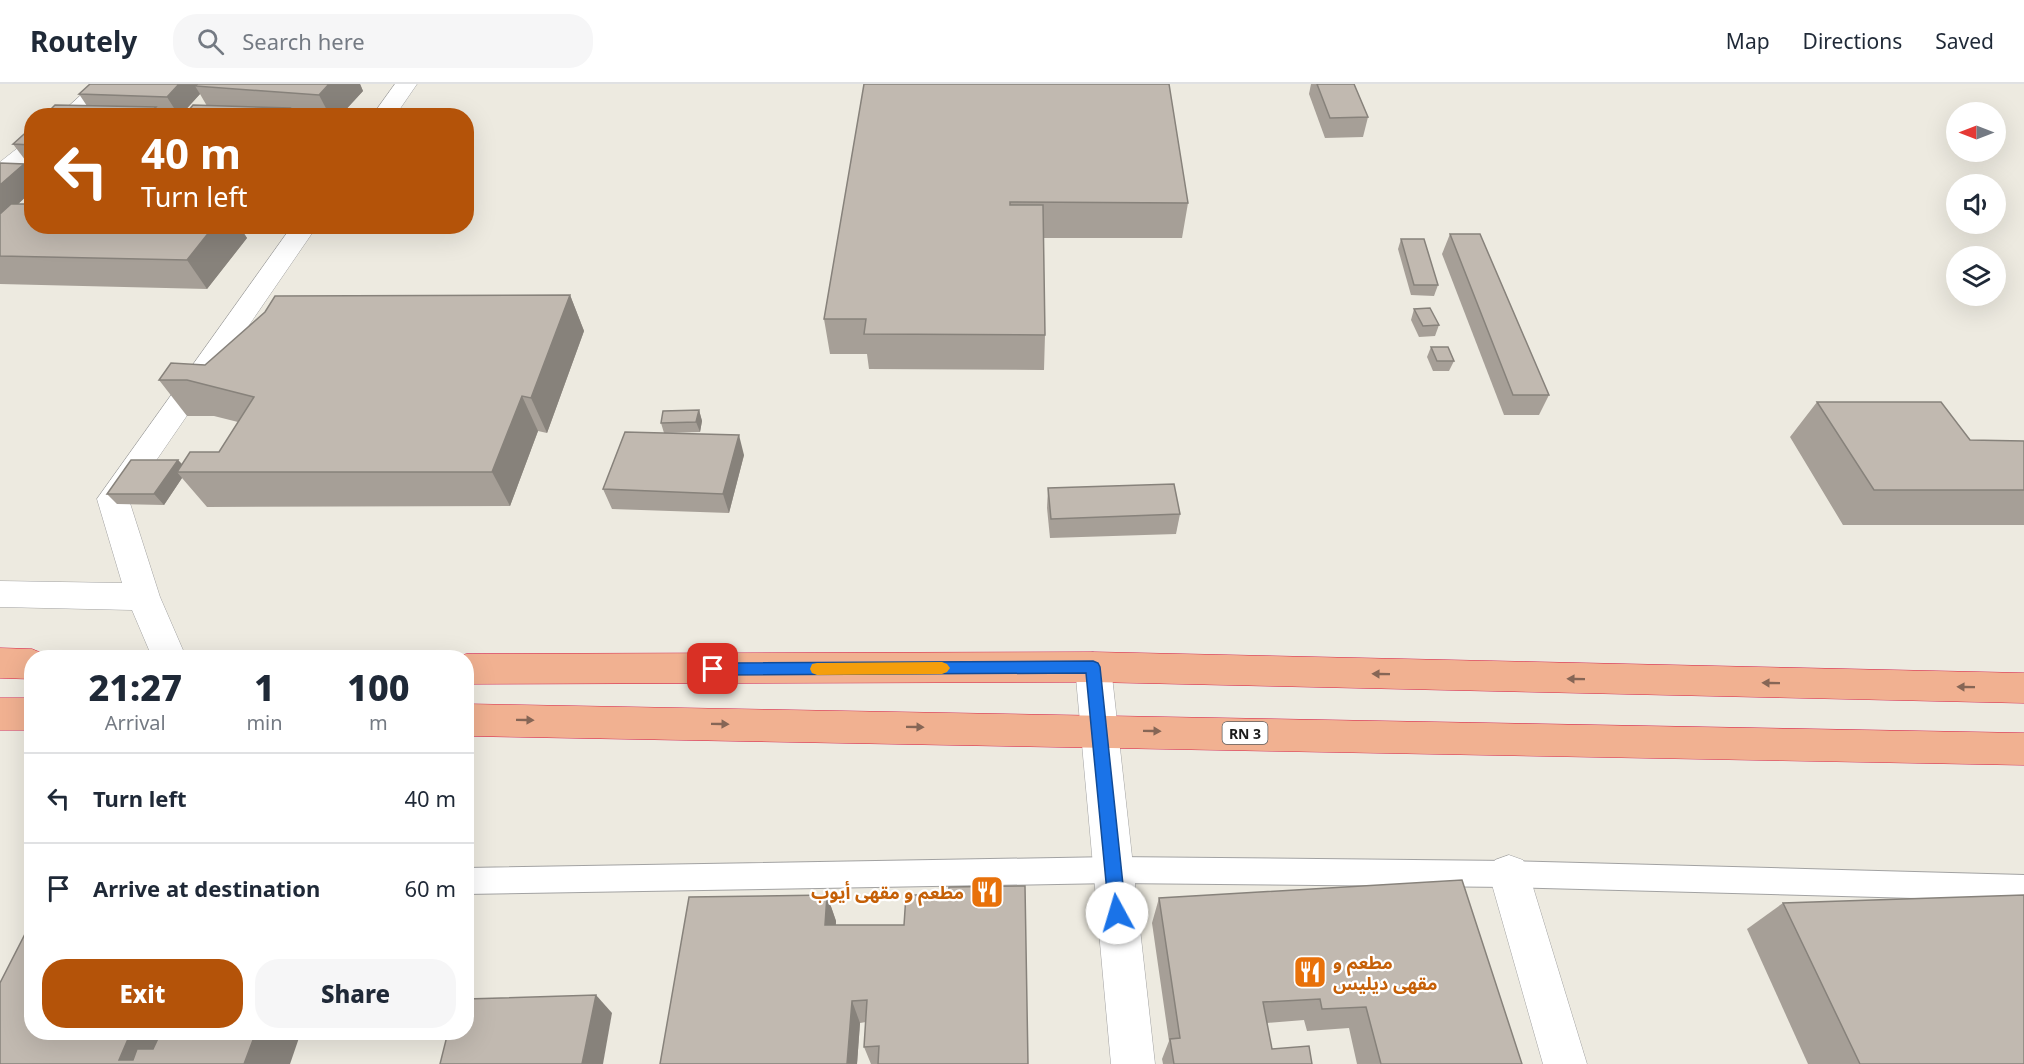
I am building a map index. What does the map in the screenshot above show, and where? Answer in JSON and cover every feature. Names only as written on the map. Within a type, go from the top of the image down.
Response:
[{"type":"highway","points":[[0,663],[24,664]]},
{"type":"highway","points":[[474,669],[1093,667],[2024,688]]},
{"type":"highway","points":[[0,714],[24,714]]},
{"type":"highway","name":"RN 3","points":[[474,720],[2024,748]]},
{"type":"street","points":[[78,108],[106,84]]},
{"type":"street","points":[[388,108],[405,84]]},
{"type":"street","points":[[0,174],[24,154]]},
{"type":"street","points":[[166,650],[142,597],[113,499],[299,234]]},
{"type":"street","points":[[0,594],[142,597]]},
{"type":"street","points":[[1093,667],[1133,1064]]},
{"type":"street","points":[[1509,874],[1565,1064]]},
{"type":"lane","points":[[474,881],[1113,870],[1509,874],[2024,888]]},
{"type":"building","points":[[90,84],[179,84],[167,97],[79,94]]},
{"type":"building","points":[[198,84],[329,84],[319,95],[195,86]]},
{"type":"building","points":[[864,84],[1169,84],[1188,203],[1010,202],[1010,205],[1043,205],[1045,335],[864,334],[866,319],[824,319]]},
{"type":"building","points":[[1317,84],[1354,84],[1368,117],[1330,118]]},
{"type":"building","points":[[55,105],[156,107],[155,108],[52,108]]},
{"type":"building","points":[[193,105],[290,108],[191,108]]},
{"type":"building","points":[[24,134],[24,145],[13,144]]},
{"type":"building","points":[[0,163],[24,164],[0,185]]},
{"type":"building","points":[[11,204],[24,204],[24,234],[208,234],[187,260],[0,256],[0,214]]},
{"type":"building","points":[[1450,234],[1480,234],[1549,395],[1513,395]]},
{"type":"building","points":[[1401,239],[1424,239],[1438,285],[1414,285]]},
{"type":"building","points":[[570,295],[531,398],[522,396],[492,472],[177,472],[190,452],[219,452],[254,397],[187,380],[159,380],[171,363],[205,365],[265,312],[275,296]]},
{"type":"building","points":[[1430,308],[1439,325],[1423,326],[1414,309]]},
{"type":"building","points":[[1431,347],[1448,347],[1454,361],[1437,361]]},
{"type":"building","points":[[1817,402],[1941,402],[1970,440],[2024,441],[2024,490],[1874,490]]},
{"type":"building","points":[[699,410],[696,422],[661,423],[663,411]]},
{"type":"building","points":[[625,432],[739,435],[723,494],[603,489]]},
{"type":"building","points":[[131,460],[178,460],[154,494],[107,494]]},
{"type":"building","points":[[1174,484],[1180,514],[1051,519],[1048,488]]},
{"type":"building","name":"مطعم و مقهى ديليس","points":[[1462,880],[1522,1064],[1381,1064],[1366,1007],[1322,1009],[1320,999],[1263,1002],[1272,1049],[1309,1046],[1312,1064],[1174,1064],[1170,1039],[1180,1038],[1159,898]]},
{"type":"building","points":[[1025,886],[1028,1064],[878,1064],[879,1046],[864,1047],[867,1000],[852,1001],[847,1064],[660,1064],[689,897],[827,895],[825,925],[904,925],[906,895],[948,895],[949,887]]},
{"type":"building","points":[[2024,895],[2024,1064],[1860,1064],[1783,903]]},
{"type":"building","points":[[24,936],[24,1040],[128,1040],[119,1060],[133,1060],[137,1049],[153,1049],[157,1040],[253,1040],[244,1064],[0,1064],[0,983]]},
{"type":"building","points":[[596,995],[582,1064],[440,1064],[446,1040],[474,1040],[474,999]]},
{"type":"slow traffic","points":[[817,669],[942,668]]},
{"type":"place","name":"مطعم و مقهى أيوب","points":[[987,892]]},
{"type":"place","name":"مطعم و مقهى ديليس","points":[[1310,972]]},
{"type":"route","points":[[713,669],[1093,667],[1117,913]]}]
